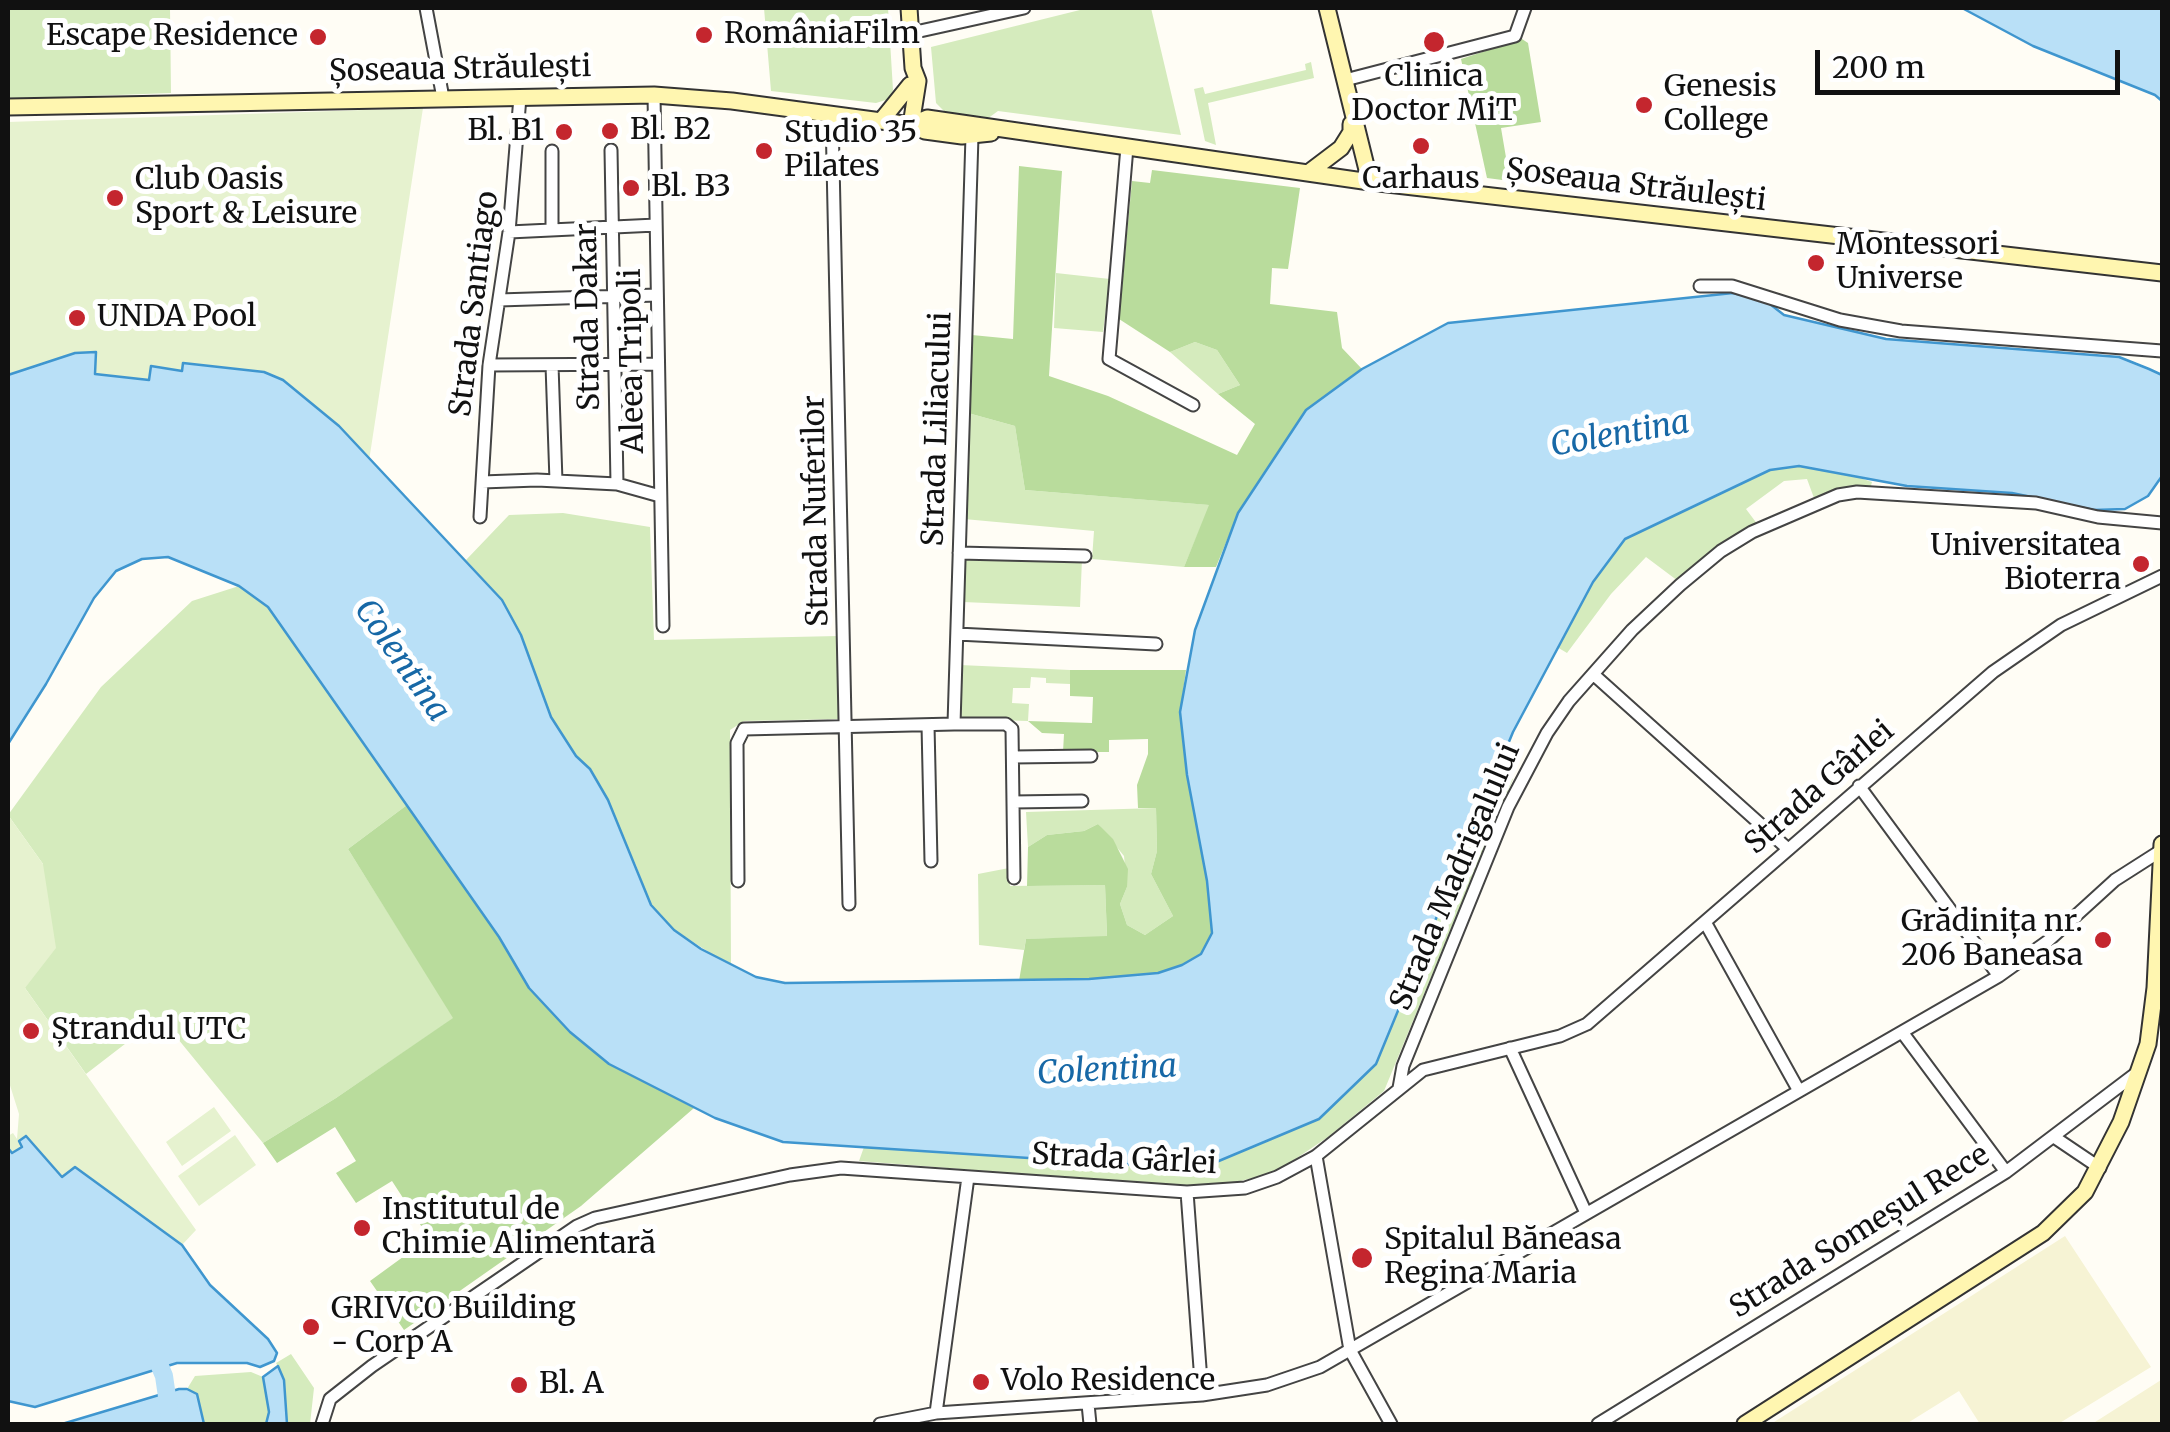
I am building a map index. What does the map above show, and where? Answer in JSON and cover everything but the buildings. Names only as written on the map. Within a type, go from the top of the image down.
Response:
[{"type":"street","points":[[426,8],[443,98]]},
{"type":"street","points":[[909,8],[918,97],[911,124]]},
{"type":"street","points":[[911,33],[1024,8]]},
{"type":"street","points":[[1330,8],[1366,150],[1364,157]]},
{"type":"street","points":[[1330,8],[1370,182]]},
{"type":"street","points":[[1349,79],[1515,36],[1525,8]]},
{"type":"street","points":[[914,78],[934,118]]},
{"type":"street","points":[[882,121],[914,78]]},
{"type":"street","name":"Șoseaua Străulești","points":[[8,108],[654,95],[911,124],[925,131],[972,136],[1004,131]]},
{"type":"street","name":"Aleea Tripoli","points":[[654,95],[662,626]]},
{"type":"street","name":"Strada Santiago","points":[[480,516],[489,365],[509,232],[520,97]]},
{"type":"street","points":[[1308,173],[1347,140],[1352,114]]},
{"type":"street","name":"Strada Nuferilor","points":[[832,116],[849,904]]},
{"type":"street","name":"Șoseaua Străulești","points":[[911,124],[934,118],[1370,182],[2162,273]]},
{"type":"street","name":"Strada Liliacului","points":[[954,724],[972,136]]},
{"type":"street","points":[[1127,147],[1109,359],[1193,405]]},
{"type":"street","name":"Strada Dakar","points":[[612,150],[617,484]]},
{"type":"street","points":[[552,151],[552,230]]},
{"type":"street","points":[[509,232],[656,225]]},
{"type":"street","points":[[2139,272],[2162,285]]},
{"type":"street","points":[[1700,286],[1746,289],[1840,320],[1901,330],[2162,351]]},
{"type":"street","points":[[499,300],[657,295]]},
{"type":"street","points":[[552,364],[556,481]]},
{"type":"street","points":[[489,365],[658,364]]},
{"type":"street","points":[[482,482],[617,484],[660,496]]},
{"type":"street","name":"Strada Madrigalului","points":[[1399,1088],[1402,1066],[1508,807],[1547,732],[1593,674],[1680,585],[1721,552],[1752,532],[1838,495],[1857,492],[2036,503],[2098,517],[2162,523]]},
{"type":"street","points":[[959,553],[1085,556]]},
{"type":"street","name":"Strada Gârlei","points":[[322,1424],[333,1396],[585,1221],[751,1183],[842,1168],[1188,1192],[1245,1188],[1277,1176],[1316,1156],[1399,1088],[1434,1066],[1560,1036],[1586,1024],[1994,672],[2061,625],[2162,576]]},
{"type":"street","points":[[956,634],[1156,644]]},
{"type":"street","points":[[1593,674],[1788,849]]},
{"type":"street","points":[[738,880],[736,743],[744,729],[954,724],[1010,725],[1014,878]]},
{"type":"street","points":[[928,725],[931,861]]},
{"type":"street","points":[[1013,757],[1092,756]]},
{"type":"street","points":[[1859,786],[1999,976]]},
{"type":"street","points":[[1014,802],[1082,800]]},
{"type":"street","points":[[889,1423],[936,1413],[1202,1396],[1290,1379],[1350,1350],[1999,976],[2048,941],[2115,880],[2162,847]]},
{"type":"street","points":[[1745,1424],[2042,1233],[2076,1203],[2100,1168],[2140,1070],[2152,1016],[2162,847]]},
{"type":"street","points":[[1705,922],[1799,1091]]},
{"type":"street","points":[[1902,1032],[2006,1172]]},
{"type":"street","points":[[1510,1048],[1586,1212]]},
{"type":"street","name":"Strada Someșul Rece","points":[[1598,1424],[2006,1172],[2140,1070]]},
{"type":"street","points":[[2054,1137],[2100,1168]]},
{"type":"street","points":[[1316,1156],[1350,1350],[1391,1424]]},
{"type":"street","points":[[936,1413],[968,1177]]},
{"type":"street","points":[[1188,1192],[1202,1396]]},
{"type":"street","points":[[1088,1404],[1090,1424]]},
{"type":"shaded area","points":[[2065,1236],[2151,1367],[2058,1424],[1980,1424],[1959,1391],[1906,1424],[1771,1424]]},
{"type":"shaded area","points":[[2161,1380],[2162,1424],[2092,1424]]},
{"type":"green space","points":[[8,8],[170,8],[171,93],[8,99]]},
{"type":"green space","points":[[764,8],[888,8],[893,90],[889,99],[876,103],[771,91]]},
{"type":"green space","points":[[1088,8],[1151,8],[1181,135],[998,111],[987,119],[945,112],[936,103],[931,47]]},
{"type":"green space","points":[[1522,39],[1528,43],[1541,122],[1501,128],[1510,181],[1487,178],[1461,59]]},
{"type":"green space","points":[[1311,62],[1314,78],[1208,103],[1216,145],[1205,141],[1194,89],[1203,87],[1205,94],[1306,70],[1305,64]]},
{"type":"green space","points":[[423,108],[369,461],[339,426],[283,380],[184,363],[182,371],[149,380],[95,374],[95,352],[75,353],[8,375],[8,122]]},
{"type":"green space","points":[[1019,166],[1062,171],[1049,376],[1108,396],[1237,455],[1255,424],[1218,394],[1240,385],[1217,350],[1195,342],[1170,352],[1119,319],[1132,181],[1150,183],[1152,170],[1300,188],[1288,269],[1272,268],[1270,304],[1337,312],[1342,348],[1362,369],[1306,410],[1238,513],[1216,567],[1184,567],[1209,505],[1025,490],[1015,426],[968,413],[972,335],[1013,339]]},
{"type":"green space","points":[[1056,273],[1110,279],[1103,332],[1054,328]]},
{"type":"green space","points":[[1195,342],[1217,350],[1240,385],[1218,394],[1170,352]]},
{"type":"green space","points":[[968,413],[1015,426],[1025,490],[1210,505],[1184,567],[1092,559],[1094,531],[964,519]]},
{"type":"green space","points":[[1799,466],[1842,472],[1872,482],[1870,489],[1814,498],[1807,479],[1784,481],[1746,509],[1758,525],[1678,581],[1646,557],[1611,594],[1567,653],[1557,647],[1593,582],[1625,539],[1770,470]]},
{"type":"green space","points":[[563,513],[650,527],[654,640],[838,636],[840,719],[744,721],[730,730],[731,966],[674,930],[651,905],[590,769],[576,756],[551,717],[521,635],[502,600],[466,560],[509,515]]},
{"type":"green space","points":[[966,558],[1082,559],[1080,607],[963,602]]},
{"type":"green space","points":[[239,586],[268,607],[407,805],[348,849],[454,1018],[263,1143],[160,1017],[86,1074],[25,988],[43,864],[8,815],[101,687],[192,601]]},
{"type":"green space","points":[[960,665],[1070,670],[1070,684],[1046,683],[1046,678],[1031,677],[1030,688],[1013,688],[1012,703],[1029,704],[1028,721],[958,719]]},
{"type":"green space","points":[[1070,670],[1186,670],[1180,712],[1212,933],[1201,954],[1182,965],[1158,973],[1019,981],[1026,939],[1107,936],[1105,885],[1027,886],[1028,847],[1047,835],[1084,831],[1098,824],[1113,839],[1128,869],[1127,887],[1120,904],[1127,925],[1145,935],[1173,916],[1151,874],[1157,851],[1156,808],[1138,808],[1137,785],[1148,754],[1148,739],[1109,740],[1109,752],[1063,752],[1064,734],[1042,733],[1028,721],[1092,723],[1093,697],[1070,696]]},
{"type":"green space","points":[[1496,771],[1513,779],[1384,1091],[1285,1166],[1236,1182],[1189,1187],[859,1161],[864,1147],[1167,1167],[1214,1163],[1319,1119],[1376,1064]]},
{"type":"green space","points":[[407,805],[499,937],[529,988],[609,1064],[694,1108],[581,1206],[404,1330],[370,1281],[429,1238],[392,1181],[356,1203],[336,1173],[356,1161],[335,1127],[277,1163],[263,1143],[453,1018],[348,849]]},
{"type":"green space","points":[[1156,808],[1157,851],[1151,874],[1173,916],[1145,935],[1127,925],[1120,904],[1127,887],[1124,856],[1098,824],[1084,831],[1047,835],[1028,847],[1026,812]]},
{"type":"green space","name":"Ștrandul UTC","points":[[8,815],[43,864],[56,948],[25,988],[196,1230],[182,1245],[162,1229],[63,1178],[26,1137],[23,1146],[12,1154],[8,1148],[8,1136],[13,1133],[17,1139],[19,1114],[8,1079]]},
{"type":"green space","points":[[1009,868],[1010,886],[1105,885],[1107,937],[1026,939],[1024,950],[979,945],[978,874]]},
{"type":"green space","points":[[214,1107],[231,1131],[182,1166],[166,1142]]},
{"type":"green space","points":[[235,1135],[256,1165],[199,1206],[178,1176]]},
{"type":"green space","points":[[291,1354],[314,1388],[310,1424],[287,1424],[281,1372],[276,1363]]},
{"type":"green space","points":[[251,1372],[263,1377],[269,1412],[266,1424],[204,1424],[197,1394],[187,1389],[195,1376]]},
{"type":"water","points":[[1962,8],[2162,8],[2162,101],[2033,46]]},
{"type":"water","points":[[1733,293],[1766,301],[1784,315],[1886,339],[2119,357],[2149,369],[2162,375],[2162,476],[2148,496],[2125,509],[2094,510],[2012,493],[1907,486],[1799,466],[1770,470],[1625,539],[1593,582],[1513,732],[1376,1064],[1319,1119],[1214,1163],[1167,1167],[783,1142],[715,1118],[609,1064],[570,1032],[529,988],[499,937],[268,607],[239,586],[168,557],[142,559],[116,571],[94,598],[8,744],[8,375],[75,353],[96,352],[95,374],[149,380],[151,366],[182,371],[183,363],[264,372],[283,380],[339,426],[502,600],[521,635],[551,717],[608,800],[651,905],[674,930],[701,949],[756,977],[785,983],[1089,979],[1158,973],[1201,954],[1212,933],[1180,712],[1195,630],[1238,513],[1306,410],[1362,369],[1448,323]]},
{"type":"water","points":[[26,1136],[62,1177],[75,1167],[182,1245],[210,1285],[268,1339],[277,1353],[274,1361],[260,1367],[247,1363],[177,1363],[35,1407],[8,1401],[8,1148],[12,1153],[22,1147],[19,1141]]},
{"type":"water","points":[[278,1366],[284,1380],[287,1424],[266,1424],[269,1412],[263,1377]]},
{"type":"water","points":[[179,1389],[197,1394],[204,1424],[62,1424]]},
{"type":"waterway","name":"Colentina","points":[[152,1347],[164,1376],[171,1424]]},
{"type":"place","name":"RomâniaFilm","points":[[704,35]]},
{"type":"place","name":"Escape Residence","points":[[318,37]]},
{"type":"place","name":"Clinica Doctor MiT","points":[[1434,42]]},
{"type":"place","name":"Genesis College","points":[[1644,105]]},
{"type":"place","name":"Bl. B2","points":[[610,131]]},
{"type":"place","name":"Bl. B1","points":[[564,132]]},
{"type":"place","name":"Carhaus","points":[[1421,146]]},
{"type":"place","name":"Studio 35 Pilates","points":[[764,151]]},
{"type":"place","name":"Bl. B3","points":[[631,188]]},
{"type":"place","name":"Club Oasis Sport & Leisure","points":[[115,198]]},
{"type":"place","name":"Montessori Universe","points":[[1816,263]]},
{"type":"place","name":"UNDA Pool","points":[[77,318]]},
{"type":"place","name":"Universitatea Bioterra","points":[[2141,564]]},
{"type":"place","name":"Grădinița nr. 206 Baneasa","points":[[2103,940]]},
{"type":"place","name":"Ștrandul UTC","points":[[31,1031]]},
{"type":"place","name":"Institutul de Chimie Alimentară","points":[[362,1228]]},
{"type":"place","name":"Spitalul Băneasa Regina Maria","points":[[1362,1258]]},
{"type":"place","name":"GRIVCO Building - Corp A","points":[[311,1327]]},
{"type":"place","name":"Volo Residence","points":[[981,1382]]},
{"type":"place","name":"Bl. A","points":[[519,1385]]}]
